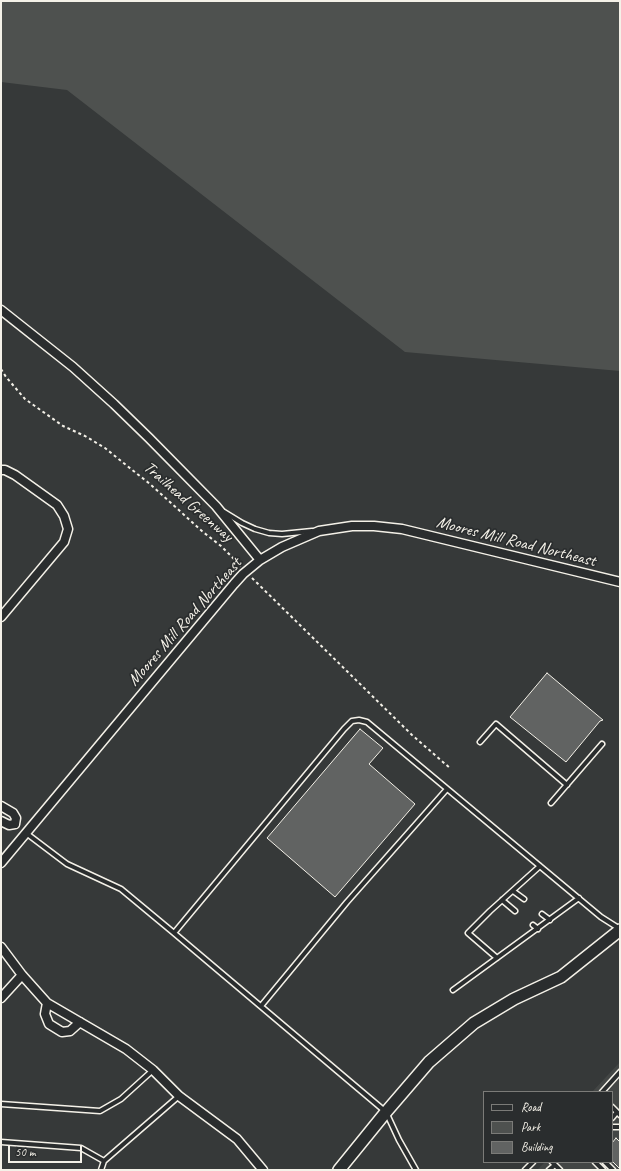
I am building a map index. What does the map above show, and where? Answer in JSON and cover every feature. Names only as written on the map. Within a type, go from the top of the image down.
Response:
[{"type":"street","points":[[1,310],[73,367],[114,404],[216,506],[260,560]]},
{"type":"street","points":[[1,470],[5,470],[15,475],[57,505],[64,516],[68,529],[64,542],[1,617]]},
{"type":"street","name":"Moores Mill Road Northeast","points":[[1,864],[234,584],[260,560],[282,547],[319,531],[352,526],[374,526],[402,529],[620,582]]},
{"type":"street","points":[[1,806],[13,813],[16,818],[15,824]]},
{"type":"street","points":[[1,821],[9,825],[15,824],[26,833]]},
{"type":"street","points":[[339,1170],[429,1062],[474,1023],[514,999],[562,977],[620,929]]},
{"type":"street","points":[[1,948],[22,975],[47,1003],[126,1049],[153,1070],[179,1096],[237,1138],[263,1170]]},
{"type":"street","points":[[1,998],[22,975]]},
{"type":"street","points":[[47,1003],[45,1014],[49,1024],[62,1032],[70,1031],[80,1022]]},
{"type":"lane","points":[[216,506],[242,523],[269,533],[282,534],[319,531]]},
{"type":"lane","points":[[174,932],[344,729],[352,721],[359,720],[367,722],[579,898],[620,929]]},
{"type":"lane","points":[[480,742],[496,724],[567,785]]},
{"type":"lane","points":[[551,803],[602,744]]},
{"type":"lane","points":[[261,1006],[347,902],[447,788]]},
{"type":"lane","points":[[26,833],[68,864],[121,888],[386,1112],[399,1140],[416,1170]]},
{"type":"lane","points":[[497,958],[468,933],[540,866]]},
{"type":"lane","points":[[513,891],[524,899]]},
{"type":"lane","points":[[453,990],[579,898]]},
{"type":"lane","points":[[502,900],[515,911]]},
{"type":"lane","points":[[542,914],[550,920]]},
{"type":"lane","points":[[533,925],[538,929]]},
{"type":"lane","points":[[1,1104],[100,1111],[121,1099],[153,1070]]},
{"type":"lane","points":[[603,1091],[620,1072]]},
{"type":"lane","points":[[101,1170],[104,1161],[179,1096]]},
{"type":"lane","points":[[1,1142],[81,1148],[104,1161]]},
{"type":"lane","points":[[549,1170],[553,1163],[560,1170]]},
{"type":"path","name":"Trailhead Greenway","points":[[1,369],[6,378],[26,399],[62,426],[85,436],[105,448],[150,484],[203,532],[221,546],[412,735],[451,769]]},
{"type":"shaded area","points":[[620,1062],[620,1170],[537,1170],[544,1163],[613,1163],[613,1091],[593,1091]]},
{"type":"green space","points":[[1,1],[620,1],[620,371],[405,352],[67,90],[1,82]]},
{"type":"building","points":[[547,673],[603,720],[600,721],[566,762],[510,717]]},
{"type":"building","points":[[360,729],[383,748],[369,764],[415,804],[335,897],[267,838]]},
{"type":"building","points":[[616,1138],[620,1142],[620,1169],[613,1162],[613,1142]]}]
